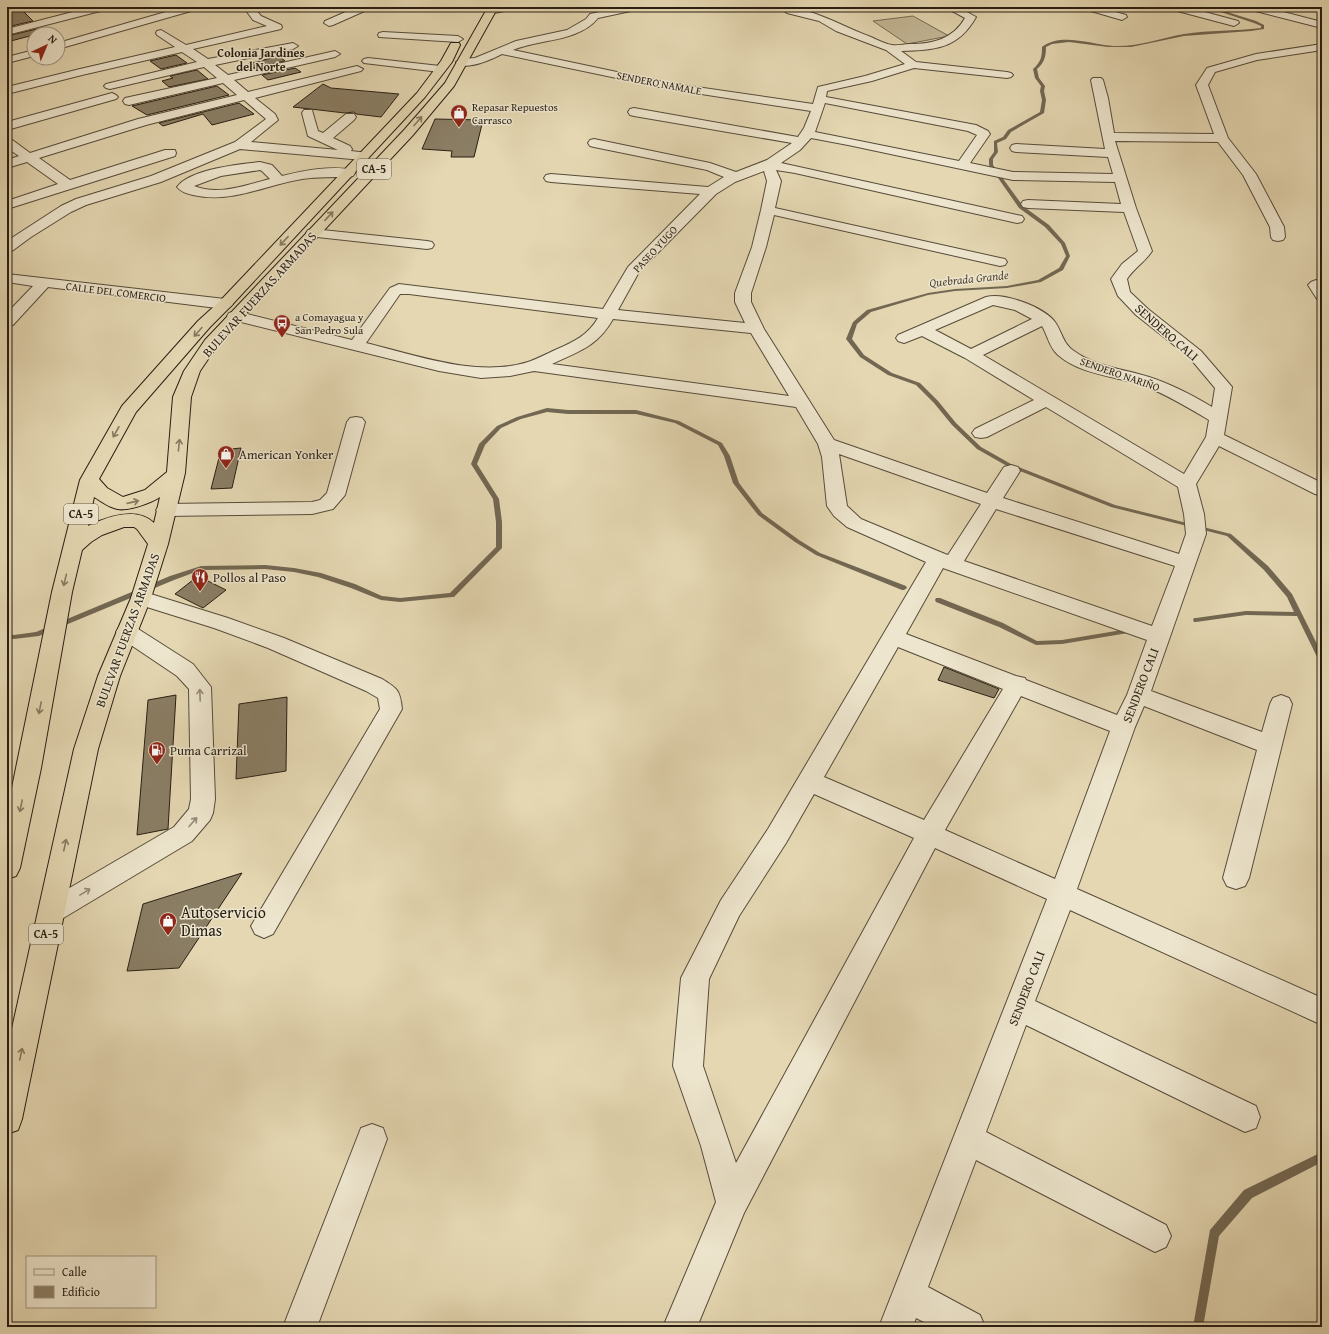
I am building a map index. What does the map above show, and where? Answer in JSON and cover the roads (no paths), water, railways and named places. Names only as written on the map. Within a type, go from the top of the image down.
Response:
[{"type":"highway","name":"BULEVAR FUERZAS ARMADAS","points":[[7,866],[29,768],[62,592],[89,480],[128,410],[204,324],[230,310],[313,233],[408,132],[450,84],[492,8]]},
{"type":"highway","name":"BULEVAR FUERZAS ARMADAS","points":[[7,1119],[86,749],[109,676],[141,598],[158,544],[176,473],[182,397],[192,371],[211,343],[230,310],[348,173],[357,155],[421,95],[440,69],[461,34]]},
{"type":"highway","points":[[89,480],[100,492],[120,504],[136,502],[150,497],[163,488],[176,473]]},
{"type":"highway","points":[[73,548],[84,536],[104,526],[120,522],[138,521],[146,526],[158,544]]},
{"type":"street","points":[[7,32],[104,7]]},
{"type":"street","points":[[66,44],[194,7]]},
{"type":"street","points":[[7,91],[80,72],[278,28],[257,18],[250,9],[251,7]]},
{"type":"street","points":[[329,23],[365,7]]},
{"type":"street","points":[[492,8],[507,7]]},
{"type":"street","points":[[462,62],[477,61],[520,44],[570,32],[590,22],[594,16],[636,7]]},
{"type":"street","points":[[784,7],[791,11],[824,19],[840,29],[890,48],[913,65],[1008,75]]},
{"type":"street","points":[[890,48],[941,44],[957,36],[966,26],[970,17],[950,7]]},
{"type":"street","points":[[1088,7],[1122,17]]},
{"type":"street","points":[[1174,7],[1234,23]]},
{"type":"street","points":[[1252,7],[1322,25]]},
{"type":"street","points":[[148,36],[177,30]]},
{"type":"street","points":[[7,248],[26,234],[66,209],[82,202],[156,179],[239,145],[272,120],[271,117],[206,63],[161,33]]},
{"type":"street","points":[[383,34],[461,34]]},
{"type":"street","points":[[7,126],[111,91],[206,63],[293,46]]},
{"type":"street","points":[[1278,237],[1277,227],[1249,174],[1222,138],[1202,85],[1211,70],[1256,57],[1322,47]]},
{"type":"street","name":"SENDERO NAMALE","points":[[502,50],[669,86],[819,104],[972,128],[984,134],[962,166]]},
{"type":"street","points":[[129,101],[335,54]]},
{"type":"street","points":[[7,60],[26,55]]},
{"type":"street","points":[[368,61],[440,69]]},
{"type":"street","name":"PASEO YUGO","points":[[230,310],[439,366],[480,373],[510,371],[533,366],[566,352],[591,338],[598,331],[633,270],[719,184],[735,176],[768,165],[777,160],[804,138],[819,104],[822,89],[868,79],[913,65]]},
{"type":"street","points":[[7,164],[142,122],[358,69]]},
{"type":"street","name":"SENDERO CALI","points":[[896,1327],[1062,895],[1123,727],[1138,695],[1158,636],[1186,564],[1195,524],[1187,484],[1215,437],[1224,387],[1195,354],[1142,312],[1123,293],[1119,279],[1127,267],[1139,258],[1145,251],[1129,208],[1108,138],[1102,98],[1097,80]]},
{"type":"street","points":[[634,112],[804,138],[848,141],[1013,176],[1121,178]]},
{"type":"street","points":[[308,113],[312,133],[357,155]]},
{"type":"street","points":[[324,139],[350,117]]},
{"type":"street","points":[[1108,138],[1222,138]]},
{"type":"street","points":[[7,142],[68,185]]},
{"type":"street","points":[[594,143],[710,167],[735,176]]},
{"type":"street","points":[[239,145],[357,155]]},
{"type":"street","points":[[1016,148],[1113,153]]},
{"type":"street","points":[[7,205],[170,153]]},
{"type":"street","points":[[1017,219],[795,169],[768,165],[774,181],[759,247],[743,293],[743,302],[756,329],[827,444],[831,457],[837,506],[840,512],[854,523],[945,561],[1158,636]]},
{"type":"street","points":[[279,181],[267,168],[260,166],[202,177],[189,182],[184,187],[194,191],[215,195],[279,181],[295,175],[348,173]]},
{"type":"street","points":[[551,178],[711,191]]},
{"type":"street","points":[[1028,204],[1129,208]]},
{"type":"street","points":[[768,210],[1000,262]]},
{"type":"street","points":[[7,231],[26,234]]},
{"type":"street","points":[[313,233],[427,244]]},
{"type":"street","name":"CALLE DEL COMERCIO","points":[[7,278],[230,310]]},
{"type":"street","points":[[7,322],[44,283]]},
{"type":"street","points":[[357,345],[395,291],[400,289],[607,314],[756,329]]},
{"type":"street","name":"SENDERO NARIÑO","points":[[922,330],[991,300],[1001,300],[1031,312],[1047,323],[1057,346],[1070,356],[1091,367],[1142,380],[1164,388],[1218,418]]},
{"type":"street","points":[[971,355],[1042,320]]},
{"type":"street","points":[[904,338],[922,330],[971,355],[1187,484]]},
{"type":"street","points":[[533,366],[802,403]]},
{"type":"street","points":[[981,432],[1047,400]]},
{"type":"street","points":[[166,510],[312,508],[326,505],[336,495],[356,422]]},
{"type":"street","points":[[1215,437],[1322,490]]},
{"type":"street","points":[[827,444],[991,501],[1186,564]]},
{"type":"street","points":[[732,1202],[716,1146],[688,1066],[695,978],[730,908],[777,836],[893,637],[945,561],[991,501],[1011,471]]},
{"type":"street","points":[[141,598],[221,623],[276,643],[374,685],[389,694],[391,709],[264,926]]},
{"type":"street","points":[[51,912],[183,834],[201,813],[203,799],[200,687],[185,670],[127,632]]},
{"type":"street","points":[[893,637],[1017,684],[1123,727]]},
{"type":"street","points":[[680,1327],[732,1202],[930,833],[1017,684]]},
{"type":"street","points":[[1138,695],[1270,745]]},
{"type":"street","points":[[1236,878],[1281,704]]},
{"type":"street","points":[[810,780],[930,833],[1062,895],[1322,1012]]},
{"type":"street","points":[[1019,1007],[1245,1118]]},
{"type":"street","points":[[300,1327],[372,1139]]},
{"type":"street","points":[[968,1139],[1155,1236]]},
{"type":"street","points":[[908,1295],[968,1327]]},
{"type":"waterway","name":"Quebrada Grande","points":[[1208,7],[1255,22],[1263,26],[1262,29],[1184,35],[1123,47],[1069,41],[1051,43],[1044,47],[1043,60],[1035,69],[1037,78],[1043,86],[1042,91],[1044,100],[1042,113],[1009,131],[1005,138],[995,142],[996,152],[991,159],[991,165],[1021,207],[1047,226],[1063,244],[1068,256],[1061,269],[1039,281],[1007,287],[955,290],[928,294],[869,311],[855,323],[849,339],[862,356],[890,374],[918,384],[936,402],[954,424],[979,448],[1009,465],[1113,506],[1229,535],[1266,568],[1290,596],[1299,614]]},
{"type":"waterway","points":[[7,636],[14,637],[37,634],[172,578],[201,568],[265,567],[294,570],[319,575],[353,586],[381,598],[400,600],[452,595],[499,548],[499,522],[496,499],[474,464],[482,444],[499,427],[519,418],[547,410],[568,412],[636,412],[677,422],[720,444],[727,456],[736,483],[760,514],[797,541],[818,554],[904,588]]},
{"type":"waterway","points":[[938,600],[1001,625],[1036,643],[1062,642],[1128,631]]},
{"type":"waterway","points":[[1196,620],[1246,613],[1299,614]]},
{"type":"waterway","name":"Quebrada Grande","points":[[1299,614],[1322,661]]},
{"type":"waterway","name":"Quebrada Grande","points":[[1198,1327],[1214,1234],[1248,1194],[1322,1157]]},
{"type":"place","name":"Repasar Repuestos Carrasco","points":[[459,128]]},
{"type":"place","name":"a Comayagua y San Pedro Sula","points":[[282,338]]},
{"type":"place","name":"American Yonker","points":[[226,469]]},
{"type":"place","name":"Pollos al Paso","points":[[200,592]]},
{"type":"place","name":"Puma Carrizal","points":[[157,765]]},
{"type":"place","name":"Autoservicio Dimas","points":[[168,936]]},
{"type":"district","name":"Colonia Jardines del Norte","points":[[261,60]]}]
